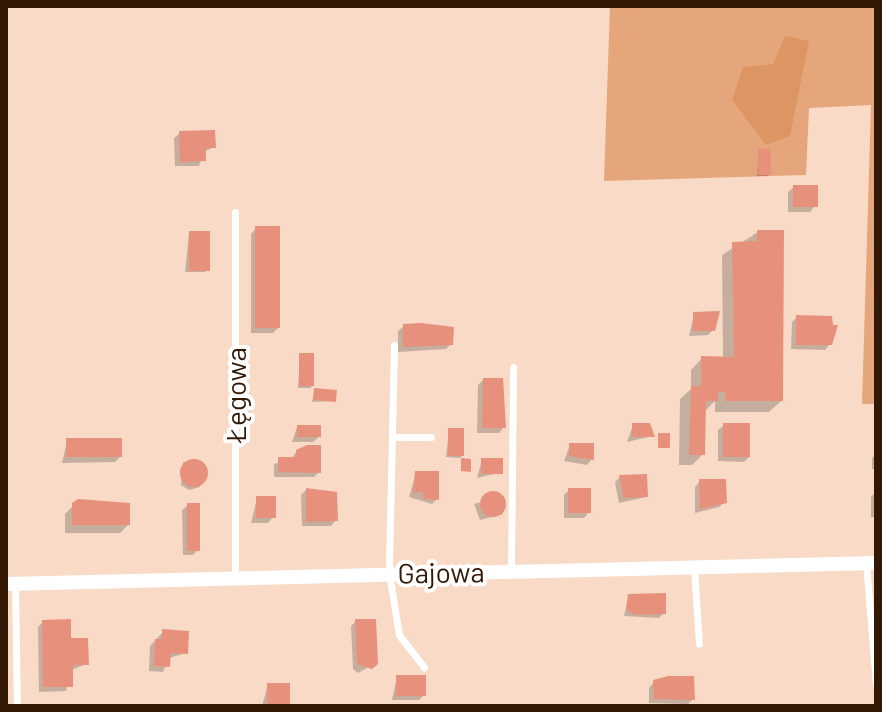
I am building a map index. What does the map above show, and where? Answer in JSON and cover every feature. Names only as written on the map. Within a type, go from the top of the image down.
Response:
[{"type":"street","name":"Gajowa","points":[[10,584],[871,563]]},
{"type":"lane","name":"Łęgowa","points":[[235,212],[235,577]]},
{"type":"lane","points":[[394,345],[389,573],[399,635],[424,667]]},
{"type":"lane","points":[[511,570],[513,367]]},
{"type":"lane","points":[[393,437],[431,437]]},
{"type":"lane","points":[[871,563],[876,684]]},
{"type":"lane","points":[[694,567],[699,644]]},
{"type":"lane","points":[[10,584],[17,706]]},
{"type":"shaded area","points":[[610,6],[876,6],[876,404],[862,404],[871,105],[809,108],[806,175],[604,181]]},
{"type":"shaded area","points":[[785,36],[809,41],[790,136],[766,145],[732,100],[743,67],[773,64]]},
{"type":"building","points":[[215,130],[216,148],[206,148],[206,161],[180,162],[179,131]]},
{"type":"building","points":[[758,149],[771,149],[771,175],[758,175]]},
{"type":"building","points":[[793,185],[818,185],[818,207],[793,207]]},
{"type":"building","points":[[255,226],[280,226],[280,328],[255,328]]},
{"type":"building","points":[[757,230],[784,230],[783,401],[725,401],[725,392],[718,392],[718,401],[706,401],[705,455],[689,455],[691,386],[701,386],[701,356],[734,357],[732,242],[757,241]]},
{"type":"building","points":[[189,231],[210,231],[210,271],[189,271]]},
{"type":"building","points":[[720,311],[715,331],[693,331],[693,312]]},
{"type":"building","points":[[796,315],[832,316],[833,325],[838,325],[832,345],[796,345]]},
{"type":"building","points":[[403,324],[454,327],[453,345],[403,347]]},
{"type":"building","points":[[299,353],[314,353],[314,386],[299,386]]},
{"type":"building","points":[[483,378],[503,378],[506,428],[482,428]]},
{"type":"building","points":[[314,388],[337,390],[336,402],[313,400]]},
{"type":"building","points":[[632,423],[650,423],[655,437],[632,437]]},
{"type":"building","points":[[723,423],[750,423],[750,457],[723,457]]},
{"type":"building","points":[[297,425],[321,425],[321,437],[297,437]]},
{"type":"building","points":[[448,428],[464,428],[464,456],[448,456]]},
{"type":"building","points":[[658,433],[670,433],[670,448],[658,448]]},
{"type":"building","points":[[66,438],[122,438],[122,457],[66,457]]},
{"type":"building","points":[[569,443],[594,443],[594,460],[569,456]]},
{"type":"building","points":[[307,445],[321,445],[321,473],[278,472],[278,457],[296,457],[296,450]]},
{"type":"building","points":[[461,458],[471,459],[471,472],[461,471]]},
{"type":"building","points":[[481,458],[503,458],[503,474],[481,474]]},
{"type":"building","points":[[194,459],[204,463],[208,473],[204,483],[194,487],[184,483],[180,473],[184,463]]},
{"type":"building","points":[[415,471],[439,471],[439,500],[423,499],[423,492],[413,493]]},
{"type":"building","points":[[647,474],[648,497],[624,498],[619,475]]},
{"type":"building","points":[[699,479],[726,479],[727,503],[700,509]]},
{"type":"building","points":[[306,488],[337,492],[338,521],[306,522]]},
{"type":"building","points":[[568,488],[591,488],[591,513],[568,513]]},
{"type":"building","points":[[493,491],[502,495],[506,504],[502,513],[493,517],[484,513],[480,504],[484,495]]},
{"type":"building","points":[[256,496],[276,496],[276,518],[256,518]]},
{"type":"building","points":[[78,499],[130,503],[130,525],[72,525],[72,503]]},
{"type":"building","points":[[187,503],[200,503],[200,551],[187,551]]},
{"type":"building","points":[[666,593],[666,614],[635,615],[626,609],[628,594]]},
{"type":"building","points":[[71,619],[71,638],[88,638],[89,665],[73,665],[73,687],[43,687],[42,620]]},
{"type":"building","points":[[355,619],[376,619],[378,664],[372,669],[357,664]]},
{"type":"building","points":[[162,629],[189,631],[188,654],[171,653],[170,667],[154,666],[155,639],[162,639]]},
{"type":"building","points":[[396,675],[426,675],[426,696],[396,696]]},
{"type":"building","points":[[668,676],[694,676],[695,700],[654,699],[653,680]]},
{"type":"building","points":[[267,683],[290,683],[290,706],[267,706]]}]
